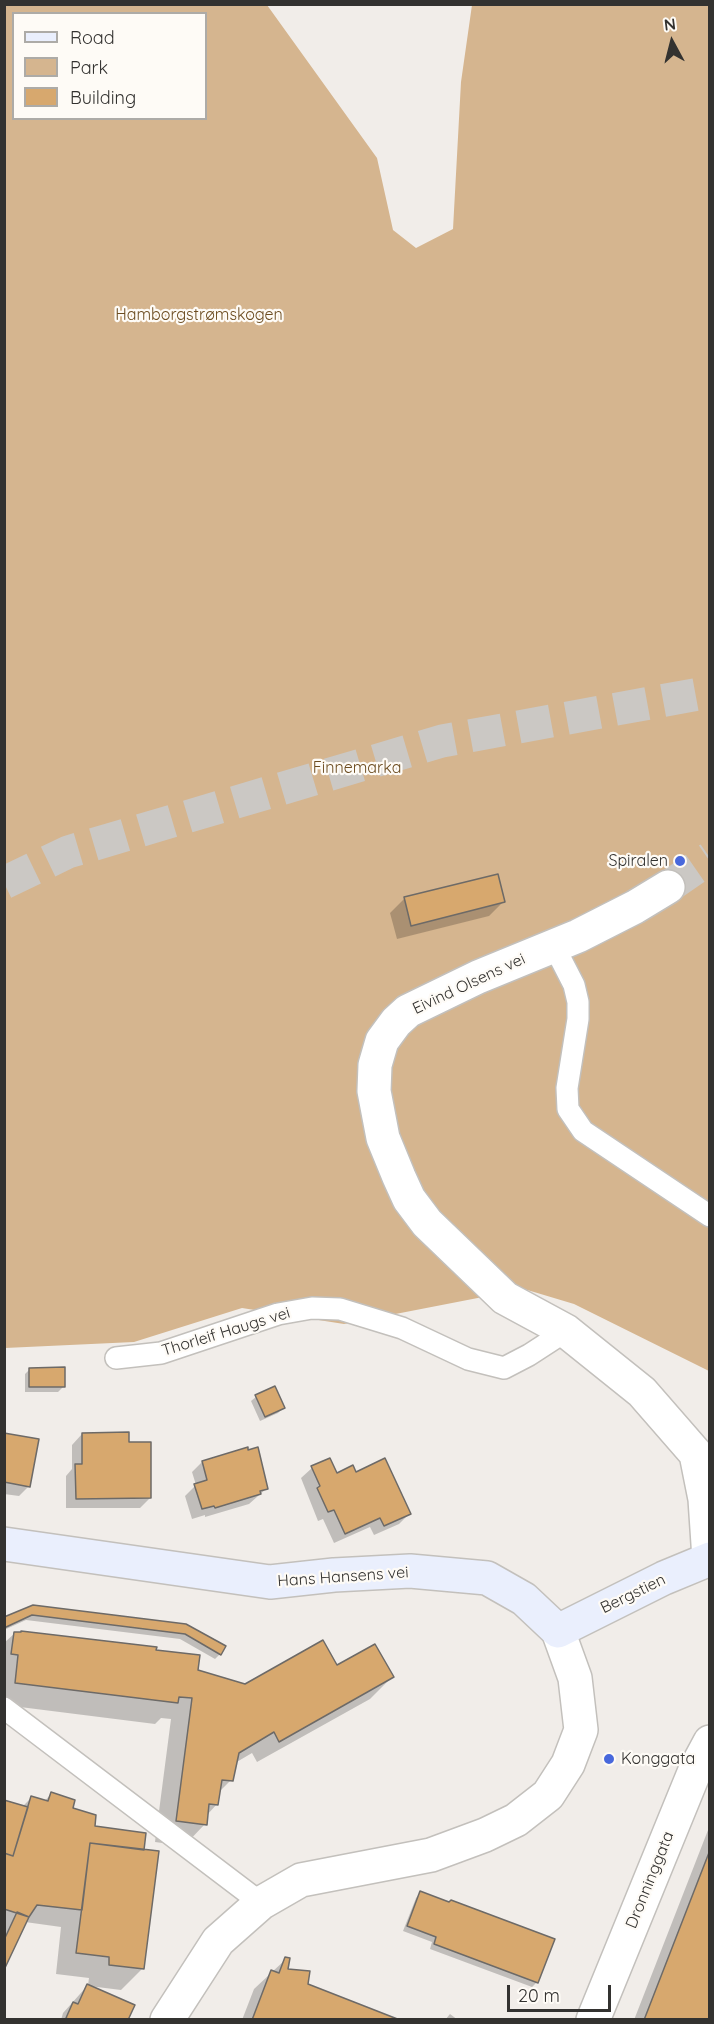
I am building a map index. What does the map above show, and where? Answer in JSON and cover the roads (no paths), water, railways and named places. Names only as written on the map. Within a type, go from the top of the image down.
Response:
[{"type":"main road","name":"Hans Hansens vei","points":[[4,1544],[270,1582],[334,1575],[410,1571],[487,1578],[524,1599],[558,1631]]},
{"type":"main road","name":"Bergstien","points":[[558,1631],[664,1578],[709,1559]]},
{"type":"street","points":[[554,946],[635,907],[668,887]]},
{"type":"street","name":"Eivind Olsens vei","points":[[554,946],[478,977],[408,1011],[396,1022],[382,1041],[375,1065],[374,1091],[383,1138],[409,1199],[427,1223],[505,1298],[566,1331],[642,1392],[696,1454],[705,1499],[709,1559]]},
{"type":"street","points":[[168,2019],[218,1941],[261,1903],[301,1880],[431,1855],[463,1843],[516,1820],[548,1795],[568,1764],[581,1730],[576,1678],[558,1631]]},
{"type":"street","name":"Dronninggata","points":[[593,2019],[696,1768],[710,1742]]},
{"type":"lane","points":[[554,946],[573,985],[578,1002],[578,1018],[567,1088],[568,1109],[583,1131],[710,1216]]},
{"type":"lane","name":"Thorleif Haugs vei","points":[[116,1358],[161,1353],[278,1314],[312,1308],[340,1309],[402,1328],[468,1359],[504,1368],[566,1331]]},
{"type":"lane","points":[[4,1708],[261,1903]]},
{"type":"tunnel","points":[[4,883],[68,852],[442,741],[710,692]]},
{"type":"tunnel","points":[[668,887],[710,858]]},
{"type":"place","name":"Spiralen","points":[[680,861]]},
{"type":"place","name":"Konggata","points":[[609,1759]]},
{"type":"park label","name":"Hamborgstrømskogen","points":[[199,315]]},
{"type":"park label","name":"Finnemarka","points":[[357,768]]}]
